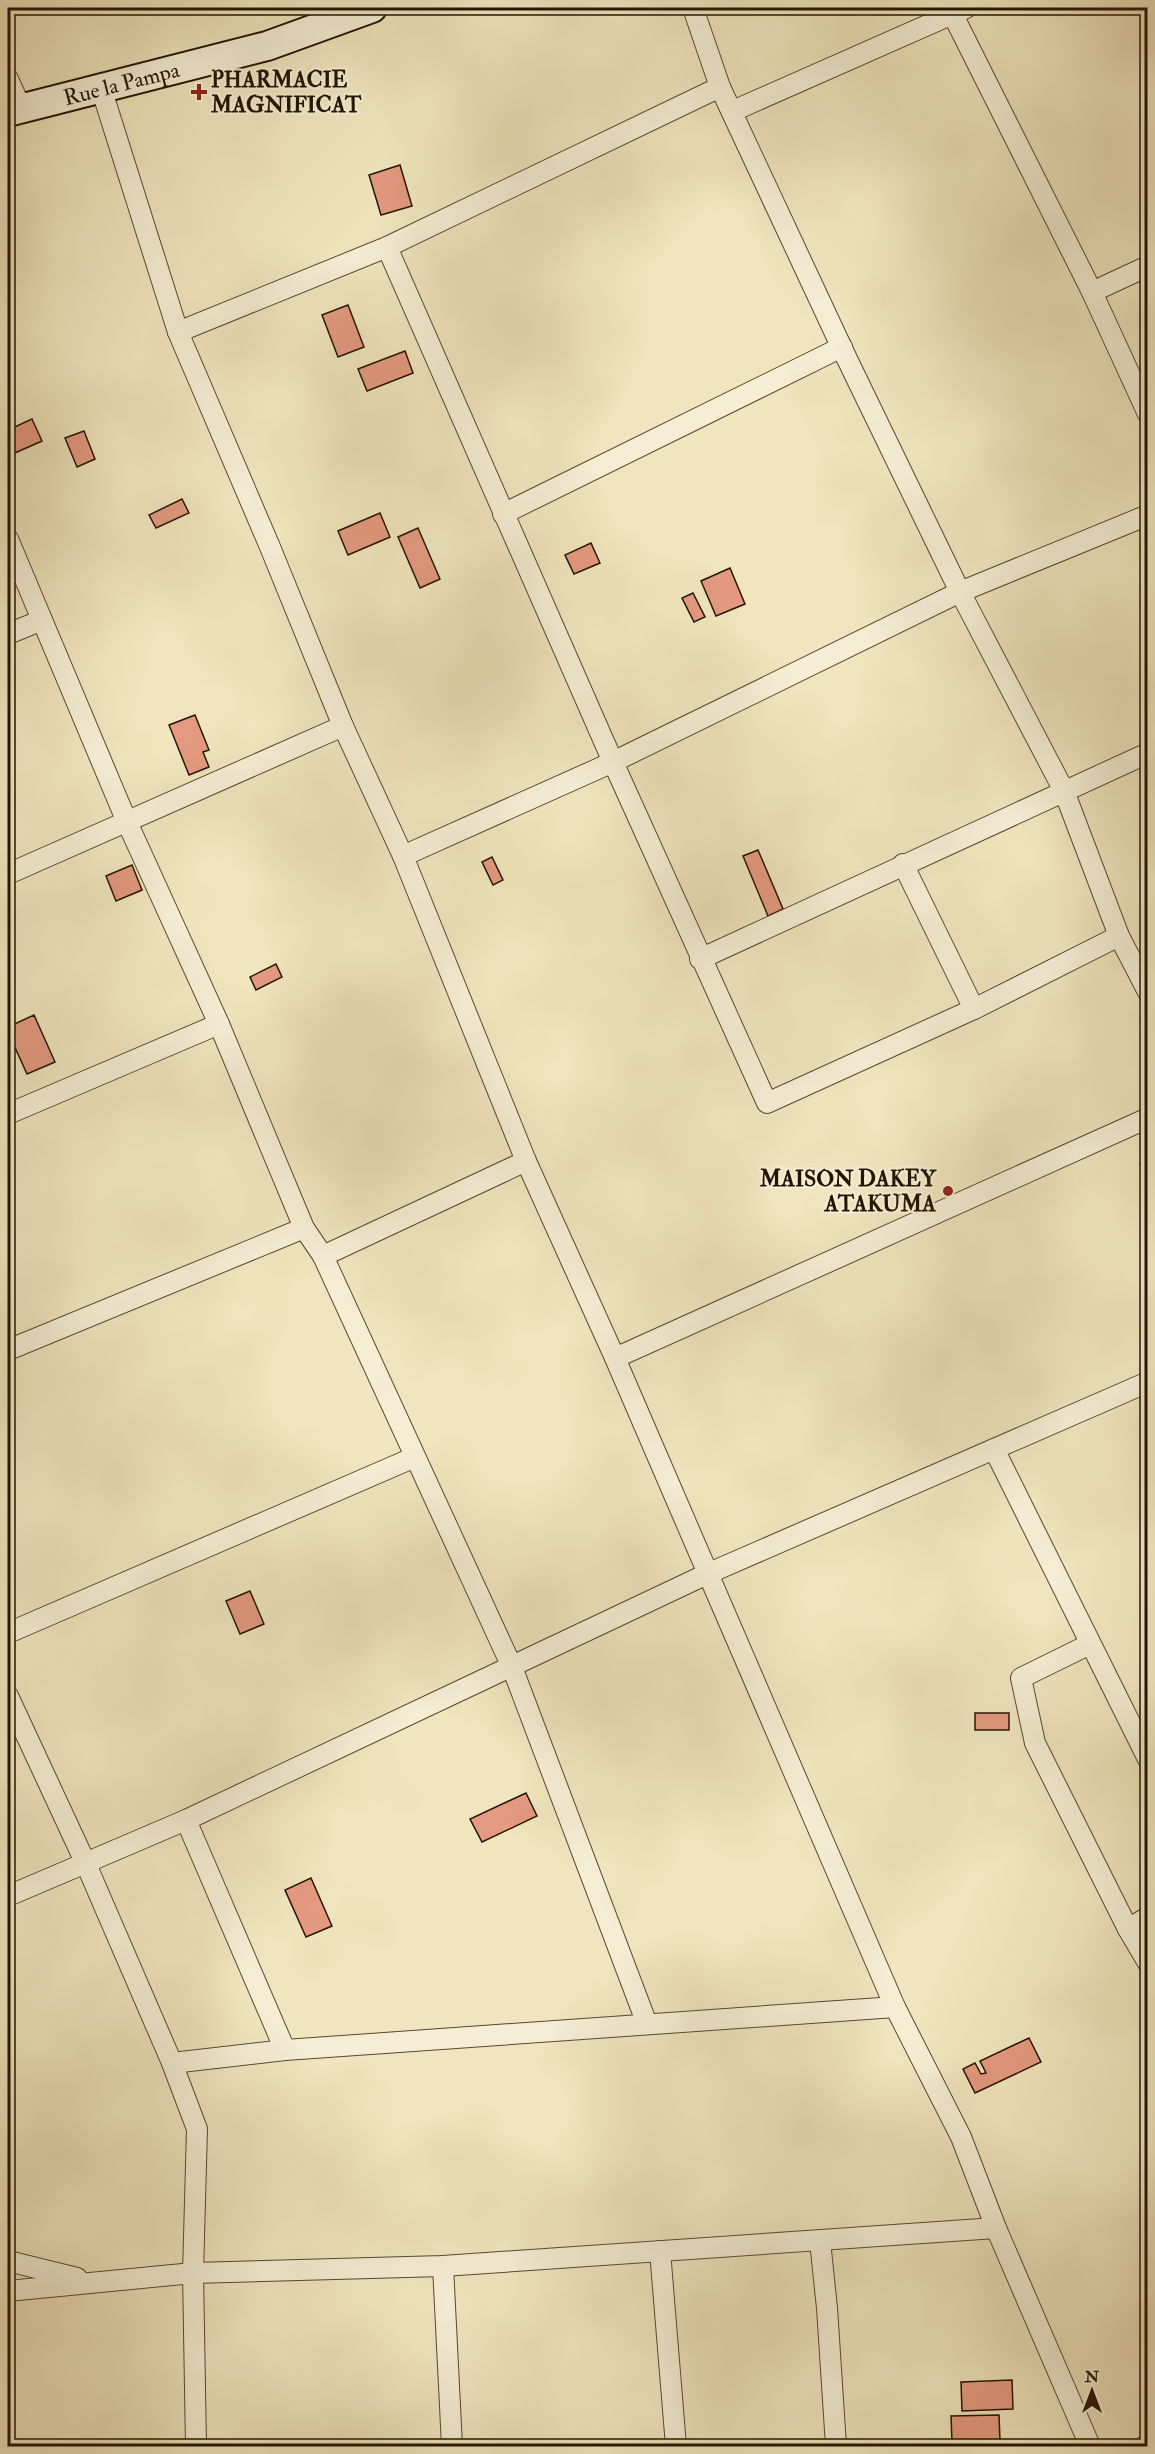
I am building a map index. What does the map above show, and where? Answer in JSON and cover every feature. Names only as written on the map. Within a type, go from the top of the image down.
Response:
[{"type":"street","name":"Rue la Pampa","points":[[14,110],[267,46],[372,8]]},
{"type":"street","points":[[693,8],[720,87],[960,592],[1064,791],[1119,936],[1148,992]]},
{"type":"street","points":[[733,111],[959,10],[1148,414]]},
{"type":"street","points":[[8,79],[14,110]]},
{"type":"street","points":[[178,332],[387,247],[720,87]]},
{"type":"street","points":[[101,88],[178,332],[270,547],[343,726],[403,856],[526,1161],[615,1358],[895,2007],[960,2137],[996,2228],[1090,2446]]},
{"type":"street","points":[[387,247],[700,959],[766,1103],[974,1009],[1119,936]]},
{"type":"street","points":[[1092,292],[1148,266]]},
{"type":"street","points":[[503,514],[842,347]]},
{"type":"street","points":[[403,856],[613,762],[960,592],[1148,515]]},
{"type":"street","points":[[8,538],[127,822],[219,1024],[304,1228],[323,1256],[512,1667],[647,2024]]},
{"type":"street","points":[[8,634],[42,620]]},
{"type":"street","points":[[8,874],[343,726]]},
{"type":"street","points":[[700,959],[1148,753]]},
{"type":"street","points":[[903,864],[974,1009]]},
{"type":"street","points":[[8,1114],[219,1024]]},
{"type":"street","points":[[615,1358],[1148,1118]]},
{"type":"street","points":[[323,1256],[526,1161]]},
{"type":"street","points":[[8,1350],[304,1228]]},
{"type":"street","points":[[8,1896],[186,1821],[707,1574],[1148,1382]]},
{"type":"street","points":[[994,1449],[1148,1759]]},
{"type":"street","points":[[8,1633],[415,1457]]},
{"type":"street","points":[[1090,1644],[1022,1678],[1035,1743],[1128,1929],[1148,1963]]},
{"type":"street","points":[[8,1696],[86,1864],[172,2063],[197,2129],[193,2272],[196,2446]]},
{"type":"street","points":[[186,1821],[285,2050]]},
{"type":"street","points":[[1128,1929],[1148,1917]]},
{"type":"street","points":[[172,2063],[285,2050],[895,2007]]},
{"type":"street","points":[[8,2291],[193,2272],[442,2266],[996,2228]]},
{"type":"street","points":[[820,2241],[836,2446]]},
{"type":"street","points":[[660,2251],[676,2446]]},
{"type":"street","points":[[8,2261],[50,2273],[95,2282]]},
{"type":"street","points":[[442,2266],[452,2446]]},
{"type":"building","points":[[400,165],[412,206],[381,215],[369,175]]},
{"type":"building","points":[[348,305],[364,347],[338,357],[322,315]]},
{"type":"building","points":[[405,351],[413,373],[367,391],[358,369]]},
{"type":"building","points":[[32,419],[42,441],[8,456],[8,430]]},
{"type":"building","points":[[84,431],[95,459],[77,467],[65,438]]},
{"type":"building","points":[[182,499],[189,513],[156,528],[149,515]]},
{"type":"building","points":[[380,513],[390,537],[348,555],[338,531]]},
{"type":"building","points":[[418,528],[440,579],[420,588],[398,537]]},
{"type":"building","points":[[591,543],[600,563],[574,574],[565,555]]},
{"type":"building","points":[[730,568],[745,604],[716,616],[701,581]]},
{"type":"building","points":[[693,593],[705,617],[694,622],[682,598]]},
{"type":"building","points":[[195,715],[209,750],[203,752],[209,767],[189,775],[169,725]]},
{"type":"building","points":[[758,850],[783,909],[768,916],[743,856]]},
{"type":"building","points":[[492,857],[503,880],[493,885],[482,862]]},
{"type":"building","points":[[132,865],[142,890],[116,901],[106,876]]},
{"type":"building","points":[[276,964],[282,977],[256,990],[250,977]]},
{"type":"building","points":[[34,1015],[55,1062],[27,1074],[8,1032],[8,1027]]},
{"type":"building","points":[[1148,1160],[1148,1179],[1140,1164]]},
{"type":"building","points":[[250,1591],[264,1624],[240,1634],[226,1601]]},
{"type":"building","points":[[975,1713],[1009,1713],[1009,1730],[975,1730]]},
{"type":"building","points":[[526,1793],[537,1816],[482,1842],[470,1819]]},
{"type":"building","points":[[311,1878],[332,1926],[306,1937],[285,1890]]},
{"type":"building","points":[[1029,2038],[1041,2062],[975,2093],[963,2069],[975,2063],[981,2074],[986,2073],[980,2061]]},
{"type":"building","points":[[1012,2380],[1013,2409],[962,2411],[961,2382]]},
{"type":"building","points":[[999,2415],[1000,2441],[952,2442],[951,2416]]},
{"type":"place","name":"PHARMACIE MAGNIFICAT","points":[[199,92]]},
{"type":"place","name":"MAISON DAKEY ATAKUMA","points":[[948,1191]]}]
